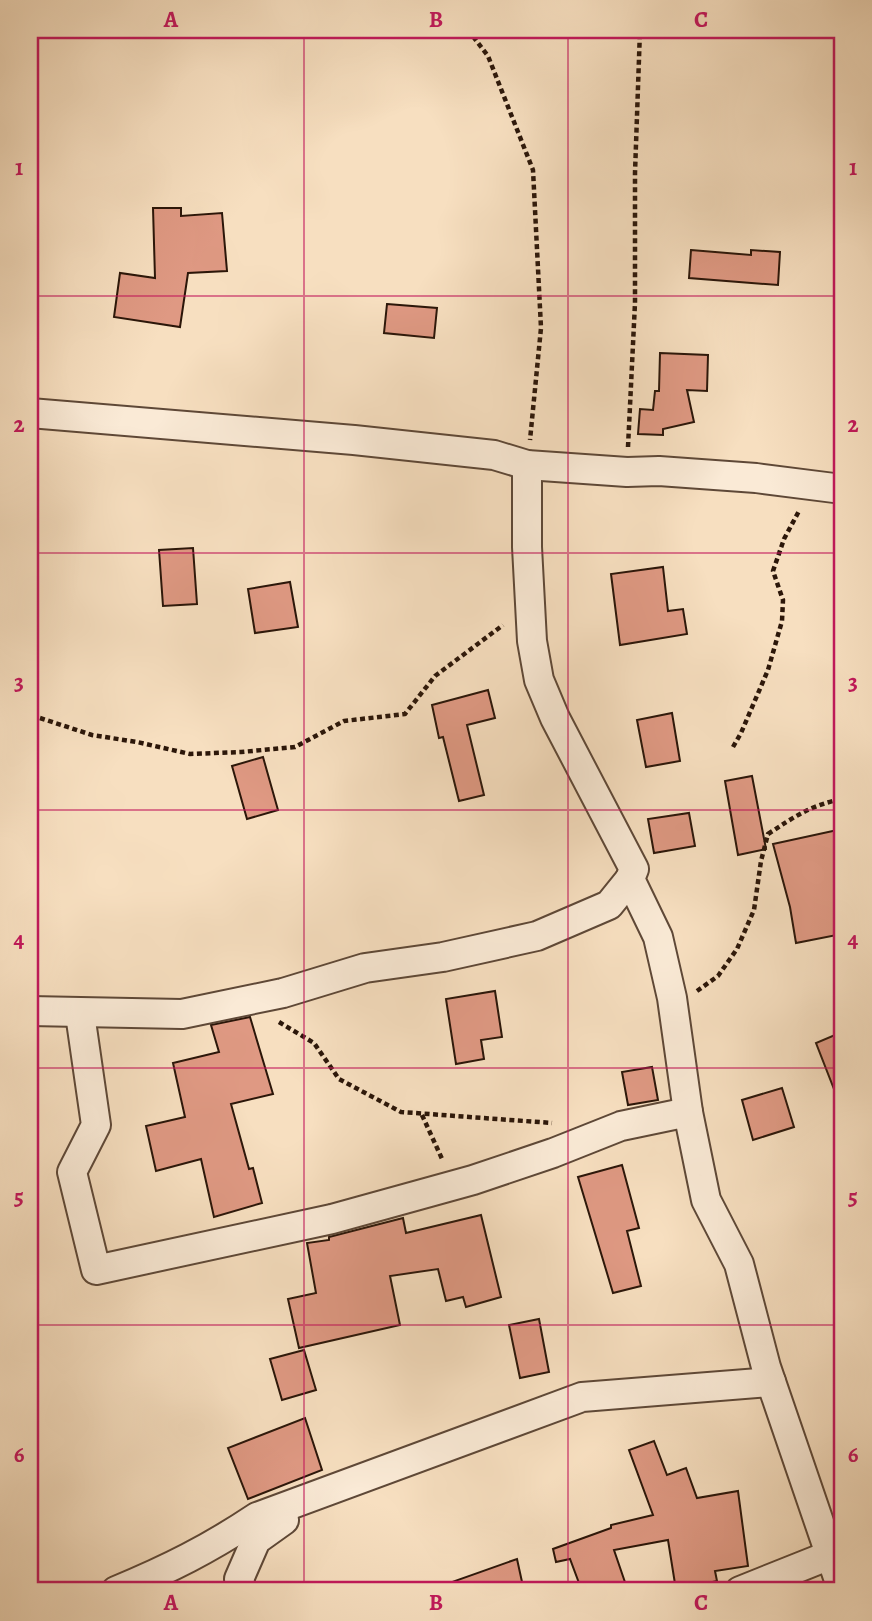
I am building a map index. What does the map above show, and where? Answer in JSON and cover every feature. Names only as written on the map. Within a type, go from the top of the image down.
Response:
[{"type":"street","points":[[30,413],[354,440],[494,455],[527,464],[728,476],[842,489]]},
{"type":"street","points":[[30,1011],[182,1014],[283,993],[365,968],[443,957],[537,936],[609,905],[634,869],[555,718],[539,680],[532,641],[527,547],[527,464]]},
{"type":"street","points":[[630,878],[658,937],[674,1008],[688,1112],[706,1200],[739,1264],[771,1382],[836,1554],[842,1588]]},
{"type":"street","points":[[80,1013],[96,1125],[72,1172],[96,1270],[332,1219],[461,1184],[553,1153],[621,1126],[688,1112]]},
{"type":"street","points":[[116,1591],[177,1565],[257,1517],[582,1397],[771,1382]]},
{"type":"street","points":[[242,1591],[239,1579],[256,1541],[323,1491]]},
{"type":"street","points":[[740,1591],[836,1554]]},
{"type":"path","points":[[468,30],[488,56],[533,170],[541,328],[527,464]]},
{"type":"path","points":[[627,472],[635,303],[635,173],[640,30]]},
{"type":"path","points":[[733,747],[768,670],[782,621],[783,600],[773,572],[784,539],[810,485]]},
{"type":"path","points":[[40,718],[92,736],[138,742],[190,754],[295,747],[344,722],[405,714],[435,676],[512,619],[531,613]]},
{"type":"path","points":[[674,1008],[718,976],[737,949],[754,910],[768,834],[807,809],[823,802],[842,799]]},
{"type":"path","points":[[245,1001],[314,1043],[339,1079],[401,1112],[482,1116],[557,1124]]},
{"type":"path","points":[[421,1114],[444,1162],[461,1184]]},
{"type":"building","points":[[153,208],[181,208],[181,216],[222,213],[227,271],[188,273],[180,327],[114,317],[120,273],[155,278]]},
{"type":"building","points":[[691,250],[751,255],[751,250],[780,252],[778,285],[689,278]]},
{"type":"building","points":[[387,304],[437,308],[434,338],[384,333]]},
{"type":"building","points":[[660,353],[708,355],[707,391],[687,390],[694,422],[663,429],[663,435],[638,434],[640,409],[653,410],[655,391],[659,391]]},
{"type":"building","points":[[193,548],[197,604],[163,606],[159,550]]},
{"type":"building","points":[[663,567],[668,611],[683,609],[687,634],[620,645],[611,574]]},
{"type":"building","points":[[290,582],[298,627],[255,633],[248,589]]},
{"type":"building","points":[[488,690],[495,718],[467,725],[484,795],[459,801],[443,737],[439,738],[432,705]]},
{"type":"building","points":[[672,713],[680,761],[646,767],[637,720]]},
{"type":"building","points":[[263,757],[278,810],[247,819],[232,766]]},
{"type":"building","points":[[752,776],[766,849],[738,855],[725,781]]},
{"type":"building","points":[[689,813],[695,846],[654,853],[648,819]]},
{"type":"building","points":[[842,829],[842,934],[796,943],[790,907],[773,844]]},
{"type":"building","points":[[495,991],[502,1037],[481,1040],[484,1059],[456,1064],[446,999]]},
{"type":"building","points":[[250,1017],[273,1094],[231,1104],[249,1169],[253,1168],[262,1203],[214,1217],[201,1159],[156,1171],[146,1126],[185,1117],[173,1063],[219,1052],[211,1025]]},
{"type":"building","points":[[842,1032],[842,1107],[841,1107],[816,1043]]},
{"type":"building","points":[[652,1067],[658,1100],[628,1105],[622,1072]]},
{"type":"building","points":[[782,1088],[794,1127],[753,1140],[742,1100]]},
{"type":"building","points":[[622,1165],[639,1228],[627,1231],[641,1286],[613,1293],[578,1177]]},
{"type":"building","points":[[481,1215],[501,1297],[466,1307],[463,1297],[446,1301],[438,1269],[390,1276],[400,1325],[299,1348],[288,1299],[316,1293],[307,1243],[329,1240],[329,1237],[403,1218],[406,1233]]},
{"type":"building","points":[[539,1319],[549,1372],[520,1378],[509,1325]]},
{"type":"building","points":[[304,1350],[316,1390],[282,1400],[270,1359]]},
{"type":"building","points":[[305,1418],[322,1470],[248,1499],[228,1448]]},
{"type":"building","points":[[654,1441],[667,1475],[686,1468],[697,1498],[738,1491],[748,1566],[715,1571],[717,1581],[676,1590],[668,1540],[614,1550],[628,1591],[582,1591],[570,1559],[556,1562],[553,1549],[611,1528],[611,1525],[653,1515],[629,1450]]},
{"type":"building","points":[[517,1559],[524,1591],[436,1591],[435,1588]]}]
